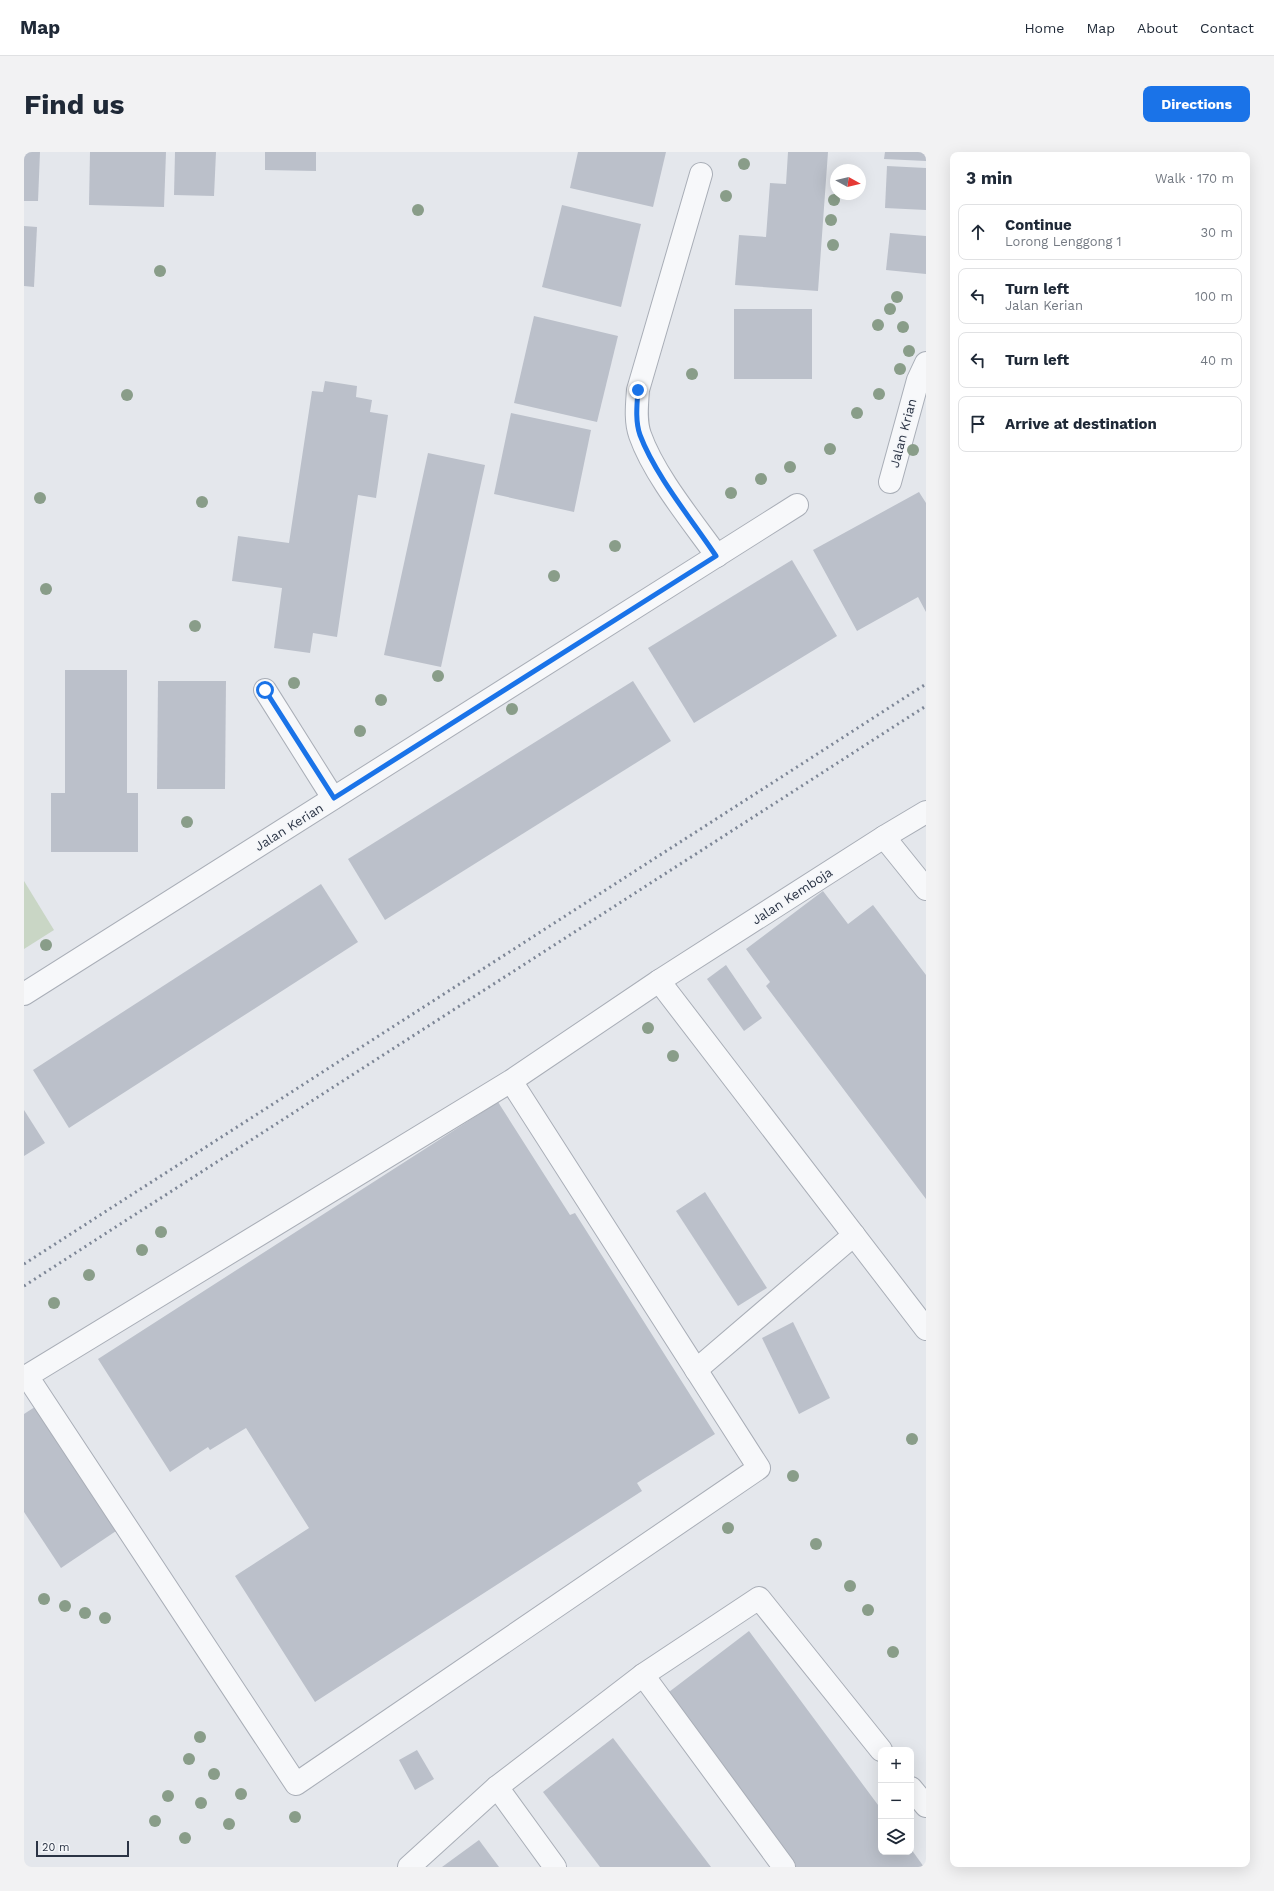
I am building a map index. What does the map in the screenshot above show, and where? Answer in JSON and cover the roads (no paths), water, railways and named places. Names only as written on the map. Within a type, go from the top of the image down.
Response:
[{"type":"street","points":[[701,174],[638,390],[637,413],[640,434],[655,466],[716,556]]},
{"type":"street","name":"Jalan Krian","points":[[890,482],[918,380],[926,363]]},
{"type":"street","name":"Jalan Kerian","points":[[24,994],[797,504]]},
{"type":"street","points":[[265,690],[334,798]]},
{"type":"street","name":"Jalan Kemboja","points":[[696,1370],[759,1468],[296,1784],[27,1376],[511,1081],[659,981],[884,837],[926,812]]},
{"type":"street","points":[[884,837],[926,889]]},
{"type":"street","points":[[659,981],[926,1329]]},
{"type":"street","points":[[511,1081],[696,1370],[854,1235]]},
{"type":"street","points":[[409,1867],[497,1787],[642,1675],[759,1598],[879,1747]]},
{"type":"street","points":[[642,1675],[784,1867]]},
{"type":"street","points":[[497,1787],[555,1867]]},
{"type":"street","points":[[914,1792],[926,1806]]},
{"type":"railway","points":[[24,1264],[926,684]]},
{"type":"railway","points":[[24,1286],[926,706]]}]
